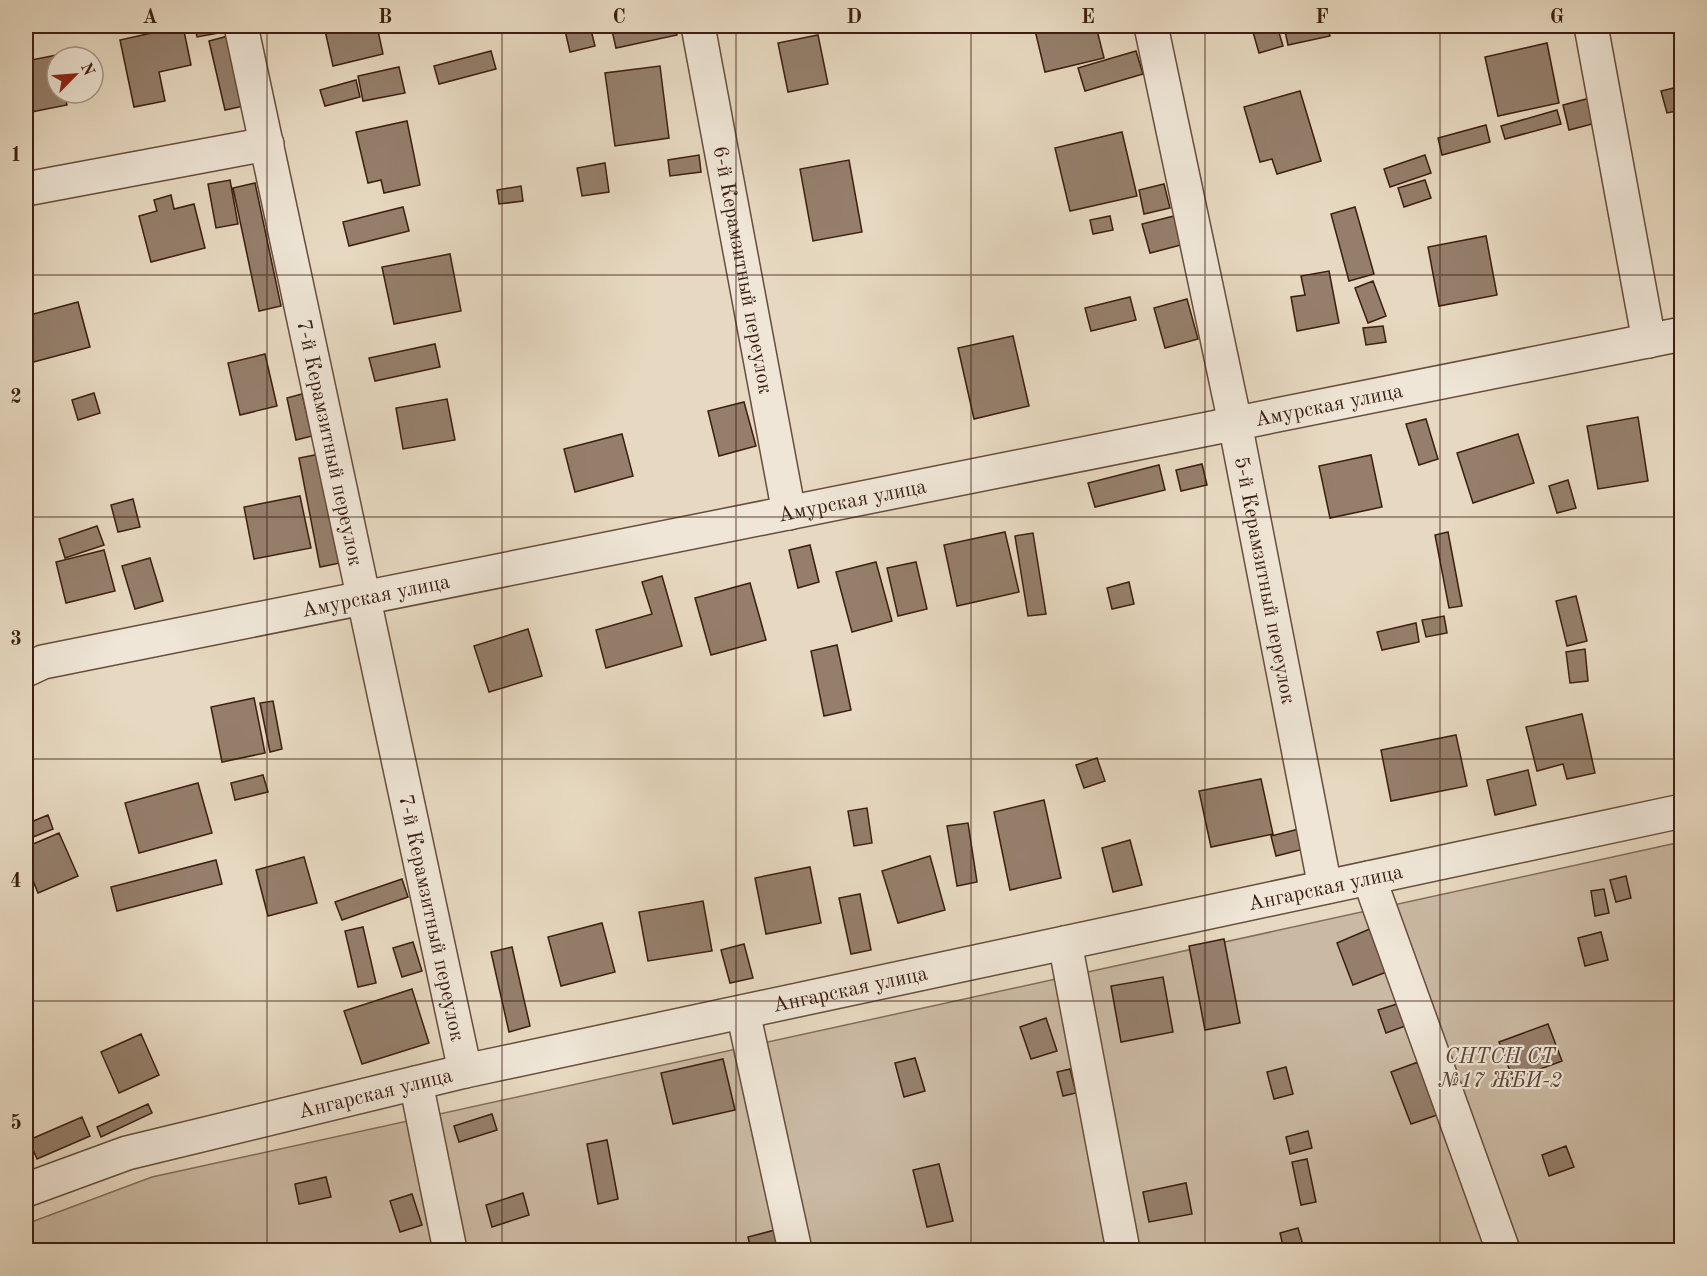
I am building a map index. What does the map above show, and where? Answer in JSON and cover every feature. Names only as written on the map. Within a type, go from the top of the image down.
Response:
[{"type":"street","name":"7-й Керамзитный переулок","points":[[241,26],[465,1071]]},
{"type":"street","name":"6-й Керамзитный переулок","points":[[698,26],[789,513]]},
{"type":"street","name":"5-й Керамзитный переулок","points":[[1151,26],[1235,423],[1325,887]]},
{"type":"street","points":[[1591,26],[1649,340]]},
{"type":"street","points":[[26,189],[267,144]]},
{"type":"street","name":"Амурская улица","points":[[26,669],[43,662],[1682,334]]},
{"type":"street","name":"Ангарская улица","points":[[26,1190],[127,1153],[465,1071],[1682,811]]},
{"type":"street","points":[[1369,878],[1503,1251]]},
{"type":"street","points":[[1065,943],[1124,1251]]},
{"type":"street","points":[[743,1012],[795,1251]]},
{"type":"street","points":[[416,1083],[450,1251]]},
{"type":"green space","name":"СНТСН СТ №17 ЖБИ-2","points":[[1681,842],[1681,1250],[26,1250],[26,1224],[152,1177]]},
{"type":"building","points":[[183,26],[191,65],[159,72],[165,101],[134,107],[120,40]]},
{"type":"building","points":[[195,26],[228,26],[230,31],[197,37]]},
{"type":"building","points":[[324,26],[377,26],[383,54],[333,66]]},
{"type":"building","points":[[564,26],[590,26],[595,46],[570,52]]},
{"type":"building","points":[[611,26],[675,26],[677,35],[616,48]]},
{"type":"building","points":[[1034,26],[1096,26],[1104,58],[1045,72]]},
{"type":"building","points":[[1277,26],[1283,46],[1259,53],[1253,32]]},
{"type":"building","points":[[1284,26],[1327,26],[1330,36],[1288,45]]},
{"type":"building","points":[[1672,26],[1682,26],[1682,51],[1677,52]]},
{"type":"building","points":[[818,35],[828,84],[788,92],[778,43]]},
{"type":"building","points":[[228,36],[244,106],[225,110],[209,41]]},
{"type":"building","points":[[1547,43],[1559,103],[1498,116],[1485,57]]},
{"type":"building","points":[[491,51],[496,69],[439,84],[434,66]]},
{"type":"building","points":[[1136,51],[1143,74],[1085,91],[1078,68]]},
{"type":"building","points":[[45,57],[45,105],[67,105],[26,113],[26,61]]},
{"type":"building","points":[[660,66],[669,138],[615,146],[605,73]]},
{"type":"building","points":[[399,67],[405,93],[363,101],[358,76]]},
{"type":"building","points":[[356,80],[360,97],[325,106],[320,90]]},
{"type":"building","points":[[1682,86],[1682,110],[1667,113],[1661,91]]},
{"type":"building","points":[[1300,91],[1321,161],[1277,174],[1272,159],[1260,162],[1244,107]]},
{"type":"building","points":[[1590,98],[1596,123],[1569,130],[1563,105]]},
{"type":"building","points":[[1557,110],[1561,124],[1505,139],[1501,126]]},
{"type":"building","points":[[407,121],[420,185],[384,193],[381,180],[368,183],[356,132]]},
{"type":"building","points":[[1486,125],[1490,142],[1442,155],[1438,138]]},
{"type":"building","points":[[1122,132],[1137,196],[1070,211],[1055,148]]},
{"type":"building","points":[[699,155],[701,172],[670,176],[668,160]]},
{"type":"building","points":[[1425,155],[1431,173],[1390,187],[1384,169]]},
{"type":"building","points":[[849,160],[862,232],[813,241],[800,169]]},
{"type":"building","points":[[605,163],[609,192],[582,196],[577,168]]},
{"type":"building","points":[[230,180],[238,224],[216,228],[208,184]]},
{"type":"building","points":[[1425,180],[1431,198],[1404,207],[1398,188]]},
{"type":"building","points":[[255,183],[281,306],[259,311],[233,188]]},
{"type":"building","points":[[1164,184],[1170,208],[1144,214],[1139,190]]},
{"type":"building","points":[[521,186],[523,201],[499,204],[497,190]]},
{"type":"building","points":[[171,195],[174,209],[194,204],[205,248],[151,262],[139,216],[157,211],[154,200]]},
{"type":"building","points":[[403,207],[409,231],[349,246],[343,222]]},
{"type":"building","points":[[1355,207],[1374,274],[1349,281],[1331,214]]},
{"type":"building","points":[[1110,216],[1113,230],[1093,234],[1090,220]]},
{"type":"building","points":[[1174,216],[1181,245],[1150,253],[1142,224]]},
{"type":"building","points":[[1486,236],[1497,295],[1439,306],[1428,247]]},
{"type":"building","points":[[450,254],[461,311],[394,324],[382,267]]},
{"type":"building","points":[[1329,271],[1339,323],[1297,331],[1291,297],[1305,295],[1301,276]]},
{"type":"building","points":[[1373,281],[1386,316],[1368,323],[1355,288]]},
{"type":"building","points":[[1130,297],[1136,320],[1091,331],[1085,308]]},
{"type":"building","points":[[1187,299],[1198,339],[1165,348],[1154,308]]},
{"type":"building","points":[[78,302],[90,347],[26,364],[26,316]]},
{"type":"building","points":[[1383,326],[1386,342],[1366,345],[1363,328]]},
{"type":"building","points":[[1013,336],[1029,406],[974,419],[958,348]]},
{"type":"building","points":[[435,344],[440,367],[375,381],[369,358]]},
{"type":"building","points":[[265,354],[277,406],[240,415],[228,363]]},
{"type":"building","points":[[1682,383],[1682,426],[1676,384]]},
{"type":"building","points":[[94,393],[100,413],[78,420],[72,400]]},
{"type":"building","points":[[302,394],[312,436],[296,440],[287,398]]},
{"type":"building","points":[[447,399],[455,440],[403,449],[396,408]]},
{"type":"building","points":[[744,402],[756,446],[719,456],[708,411]]},
{"type":"building","points":[[1638,417],[1648,481],[1598,489],[1587,426]]},
{"type":"building","points":[[1426,419],[1438,459],[1419,465],[1406,424]]},
{"type":"building","points":[[622,434],[633,476],[575,492],[564,449]]},
{"type":"building","points":[[1518,434],[1534,483],[1473,503],[1457,453]]},
{"type":"building","points":[[320,454],[340,563],[320,567],[299,458]]},
{"type":"building","points":[[1371,455],[1382,507],[1330,518],[1319,466]]},
{"type":"building","points":[[1202,464],[1207,485],[1181,491],[1176,470]]},
{"type":"building","points":[[1159,465],[1165,490],[1095,507],[1088,483]]},
{"type":"building","points":[[1568,480],[1576,508],[1557,513],[1549,486]]},
{"type":"building","points":[[300,496],[311,548],[254,559],[244,507]]},
{"type":"building","points":[[133,499],[140,527],[118,532],[111,505]]},
{"type":"building","points":[[97,526],[104,545],[65,558],[59,539]]},
{"type":"building","points":[[1005,532],[1019,592],[957,606],[944,545]]},
{"type":"building","points":[[1448,532],[1462,606],[1449,608],[1435,535]]},
{"type":"building","points":[[1033,533],[1046,614],[1028,616],[1015,536]]},
{"type":"building","points":[[810,545],[819,582],[798,588],[789,550]]},
{"type":"building","points":[[104,550],[115,591],[66,603],[56,562]]},
{"type":"building","points":[[150,558],[163,601],[135,609],[122,566]]},
{"type":"building","points":[[876,562],[892,621],[852,632],[836,572]]},
{"type":"building","points":[[916,562],[927,609],[898,616],[887,568]]},
{"type":"building","points":[[662,576],[682,646],[606,668],[596,630],[652,614],[642,582]]},
{"type":"building","points":[[1129,582],[1134,604],[1112,609],[1107,588]]},
{"type":"building","points":[[750,583],[766,640],[711,655],[695,598]]},
{"type":"building","points":[[1576,596],[1587,641],[1567,646],[1556,601]]},
{"type":"building","points":[[1444,616],[1447,633],[1426,637],[1422,620]]},
{"type":"building","points":[[1416,623],[1419,642],[1382,650],[1377,632]]},
{"type":"building","points":[[528,629],[542,676],[489,692],[474,646]]},
{"type":"building","points":[[837,645],[851,710],[824,716],[811,651]]},
{"type":"building","points":[[1585,649],[1588,681],[1570,683],[1566,652]]},
{"type":"building","points":[[254,698],[265,753],[222,762],[211,707]]},
{"type":"building","points":[[273,701],[282,749],[270,752],[260,703]]},
{"type":"building","points":[[1582,714],[1595,773],[1567,779],[1563,764],[1537,771],[1526,727]]},
{"type":"building","points":[[1456,735],[1467,786],[1391,801],[1381,750]]},
{"type":"building","points":[[1097,758],[1105,781],[1084,788],[1076,765]]},
{"type":"building","points":[[1528,770],[1536,805],[1495,815],[1487,780]]},
{"type":"building","points":[[263,775],[268,792],[235,800],[231,783]]},
{"type":"building","points":[[1261,779],[1273,834],[1211,847],[1199,791]]},
{"type":"building","points":[[198,783],[212,833],[139,853],[125,803]]},
{"type":"building","points":[[1044,800],[1061,878],[1010,890],[994,812]]},
{"type":"building","points":[[867,808],[872,843],[854,846],[848,811]]},
{"type":"building","points":[[48,815],[53,829],[26,840],[26,824]]},
{"type":"building","points":[[968,823],[977,882],[957,886],[947,826]]},
{"type":"building","points":[[1299,829],[1304,849],[1276,856],[1271,836]]},
{"type":"building","points":[[59,833],[78,876],[38,893],[26,863],[26,847]]},
{"type":"building","points":[[1130,840],[1142,885],[1113,892],[1102,848]]},
{"type":"building","points":[[930,856],[945,910],[898,923],[882,871]]},
{"type":"building","points":[[304,857],[317,903],[268,916],[256,870]]},
{"type":"building","points":[[216,860],[222,884],[117,911],[111,887]]},
{"type":"building","points":[[810,867],[821,923],[766,934],[755,878]]},
{"type":"building","points":[[1626,876],[1631,898],[1616,902],[1610,880]]},
{"type":"building","points":[[402,879],[408,897],[342,920],[335,902]]},
{"type":"building","points":[[1604,889],[1609,913],[1595,916],[1591,891]]},
{"type":"building","points":[[860,894],[871,950],[851,954],[839,898]]},
{"type":"building","points":[[703,901],[712,951],[648,961],[639,912]]},
{"type":"building","points":[[602,923],[615,972],[561,986],[548,937]]},
{"type":"building","points":[[363,927],[376,983],[358,987],[345,931]]},
{"type":"building","points":[[1372,928],[1389,971],[1353,985],[1337,943]]},
{"type":"building","points":[[1601,932],[1608,960],[1585,966],[1578,938]]},
{"type":"building","points":[[1224,939],[1240,1023],[1205,1030],[1189,946]]},
{"type":"building","points":[[413,942],[422,971],[402,977],[393,948]]},
{"type":"building","points":[[744,944],[753,978],[730,983],[721,950]]},
{"type":"building","points":[[512,947],[530,1026],[509,1032],[491,952]]},
{"type":"building","points":[[1163,977],[1173,1032],[1121,1042],[1111,986]]},
{"type":"building","points":[[412,989],[429,1043],[362,1064],[344,1011]]},
{"type":"building","points":[[1397,1004],[1405,1026],[1386,1033],[1378,1010]]},
{"type":"building","points":[[1046,1018],[1057,1051],[1031,1059],[1020,1027]]},
{"type":"building","points":[[1548,1024],[1562,1061],[1513,1079],[1499,1042]]},
{"type":"building","points":[[141,1034],[159,1075],[119,1093],[101,1052]]},
{"type":"building","points":[[915,1058],[925,1091],[904,1097],[895,1063]]},
{"type":"building","points":[[723,1059],[735,1110],[673,1124],[661,1073]]},
{"type":"building","points":[[1418,1062],[1437,1115],[1411,1124],[1391,1072]]},
{"type":"building","points":[[1286,1067],[1293,1094],[1274,1099],[1267,1072]]},
{"type":"building","points":[[1070,1069],[1076,1093],[1063,1096],[1057,1072]]},
{"type":"building","points":[[148,1104],[152,1113],[101,1137],[97,1127]]},
{"type":"building","points":[[492,1114],[497,1130],[459,1142],[454,1126]]},
{"type":"building","points":[[82,1117],[90,1136],[37,1159],[29,1140]]},
{"type":"building","points":[[1308,1131],[1312,1148],[1290,1154],[1286,1137]]},
{"type":"building","points":[[607,1140],[618,1199],[598,1204],[587,1144]]},
{"type":"building","points":[[1566,1146],[1574,1167],[1549,1176],[1542,1155]]},
{"type":"building","points":[[1307,1159],[1316,1202],[1301,1205],[1292,1162]]},
{"type":"building","points":[[939,1164],[953,1221],[927,1227],[913,1170]]},
{"type":"building","points":[[326,1177],[331,1197],[299,1204],[295,1184]]},
{"type":"building","points":[[1186,1183],[1192,1214],[1149,1222],[1143,1192]]},
{"type":"building","points":[[523,1193],[529,1215],[492,1227],[486,1205]]},
{"type":"building","points":[[412,1194],[422,1225],[400,1232],[390,1201]]},
{"type":"building","points":[[1298,1228],[1303,1245],[1284,1250],[1280,1233]]},
{"type":"building","points":[[775,1230],[781,1250],[751,1250],[748,1237]]}]
